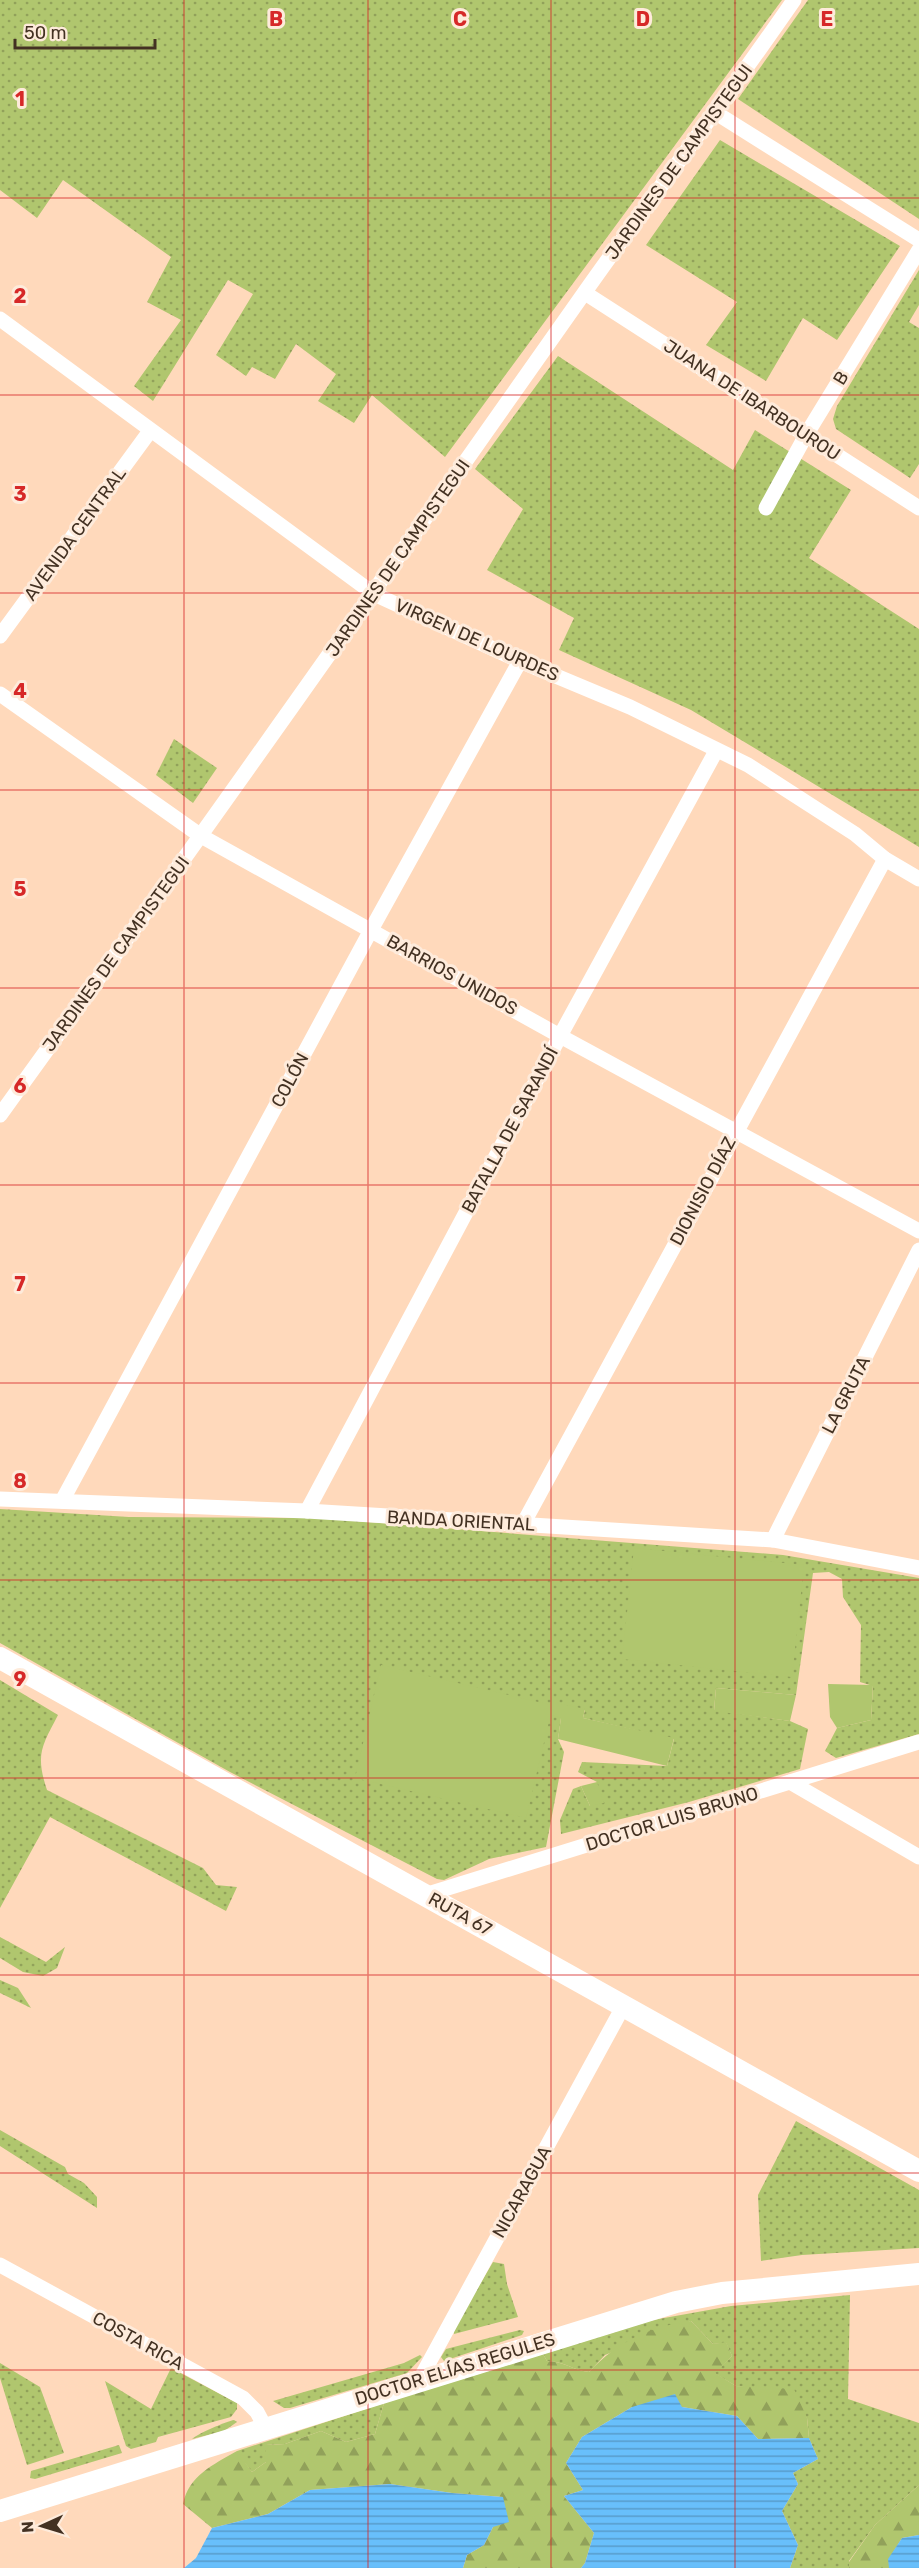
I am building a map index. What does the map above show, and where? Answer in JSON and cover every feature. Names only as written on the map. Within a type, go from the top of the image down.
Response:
[{"type":"street","name":"JARDINES DE CAMPISTEGUI","points":[[0,1115],[374,594],[585,292],[716,113],[794,0]]},
{"type":"street","points":[[716,113],[919,240]]},
{"type":"street","name":"B","points":[[766,508],[806,435],[919,250]]},
{"type":"street","name":"JUANA DE IBARBOUROU","points":[[585,292],[919,508]]},
{"type":"street","name":"VIRGEN DE LOURDES","points":[[0,319],[374,594],[520,661],[630,707],[748,765],[855,834],[885,859],[919,879]]},
{"type":"street","name":"AVENIDA CENTRAL","points":[[0,636],[150,431]]},
{"type":"street","name":"COLÓN","points":[[62,1501],[371,930],[520,661]]},
{"type":"street","name":"BARRIOS UNIDOS","points":[[0,694],[201,836],[560,1036],[919,1231]]},
{"type":"street","name":"BATALLA DE SARANDÍ","points":[[307,1511],[560,1036],[716,751]]},
{"type":"street","name":"DIONISIO DÍAZ","points":[[523,1524],[885,859]]},
{"type":"street","name":"LA GRUTA","points":[[773,1540],[919,1250]]},
{"type":"street","name":"BANDA ORIENTAL","points":[[0,1499],[307,1511],[773,1540],[919,1568]]},
{"type":"street","name":"RUTA 67","points":[[0,1658],[919,2171]]},
{"type":"street","name":"DOCTOR LUIS BRUNO","points":[[425,1895],[919,1742]]},
{"type":"street","points":[[790,1782],[919,1857]]},
{"type":"street","name":"NICARAGUA","points":[[420,2379],[624,2005]]},
{"type":"street","name":"COSTA RICA","points":[[0,2265],[243,2398],[257,2412],[265,2427]]},
{"type":"street","name":"DOCTOR ELÍAS REGULES","points":[[0,2511],[420,2379],[676,2302],[722,2293],[919,2274]]},
{"type":"green space","points":[[0,0],[782,0],[445,457],[372,395],[354,423],[318,401],[336,374],[296,344],[275,379],[252,367],[246,376],[216,355],[253,294],[228,280],[153,401],[134,386],[181,320],[147,302],[171,257],[63,180],[37,218],[0,190]]},
{"type":"green space","points":[[808,0],[919,0],[919,219],[738,99]]},
{"type":"green space","points":[[720,140],[900,246],[837,340],[803,318],[766,381],[706,345],[737,302],[646,245]]},
{"type":"green space","points":[[919,270],[919,305],[909,322],[919,328],[919,464],[910,478],[836,429],[833,419],[837,406]]},
{"type":"green space","points":[[558,356],[733,470],[755,430],[851,490],[809,558],[919,629],[919,847],[691,710],[559,650],[574,618],[487,570],[523,509],[475,469]]},
{"type":"green space","points":[[174,739],[217,768],[193,803],[156,775]]},
{"type":"green space","points":[[0,1509],[129,1517],[317,1518],[783,1555],[919,1578],[919,1734],[836,1758],[825,1751],[837,1728],[871,1720],[873,1686],[860,1682],[861,1625],[843,1597],[842,1579],[829,1572],[813,1573],[796,1695],[716,1688],[714,1710],[790,1721],[808,1729],[800,1769],[689,1802],[561,1834],[560,1820],[573,1789],[581,1786],[590,1806],[597,1782],[578,1772],[582,1762],[667,1766],[674,1739],[583,1718],[585,1710],[561,1718],[558,1739],[564,1752],[546,1847],[489,1859],[444,1880],[437,1879],[230,1772],[0,1643]]},
{"type":"green space","points":[[634,1548],[804,1565],[792,1677],[622,1659]]},
{"type":"green space","points":[[381,1665],[551,1705],[552,1702],[585,1709],[583,1718],[674,1738],[667,1766],[558,1739],[561,1718],[551,1713],[526,1818],[355,1778]]},
{"type":"green space","points":[[0,1680],[58,1715],[42,1751],[41,1767],[47,1790],[203,1868],[216,1885],[237,1887],[226,1911],[50,1817],[0,1908]]},
{"type":"green space","points":[[828,1684],[873,1685],[871,1720],[837,1728],[830,1717]]},
{"type":"green space","points":[[716,1688],[796,1695],[790,1721],[714,1711]]},
{"type":"green space","points":[[597,1782],[604,1803],[590,1806],[581,1786]]},
{"type":"green space","points":[[0,1937],[46,1962],[65,1947],[57,1968],[43,1976],[23,1972],[0,1958]]},
{"type":"green space","points":[[0,1980],[18,1988],[31,2008],[0,1993]]},
{"type":"green space","points":[[796,2121],[919,2190],[919,2248],[802,2255],[761,2261],[758,2195]]},
{"type":"green space","points":[[0,2130],[65,2167],[68,2174],[84,2183],[97,2197],[97,2208],[0,2146]]},
{"type":"green space","points":[[493,2262],[504,2264],[507,2284],[518,2317],[454,2334],[453,2330]]},
{"type":"green space","points":[[850,2295],[848,2399],[919,2423],[919,2485],[875,2525],[849,2561],[849,2568],[790,2568],[798,2545],[782,2511],[798,2484],[793,2473],[818,2459],[809,2438],[807,2418],[758,2389],[736,2386],[714,2373],[732,2356],[726,2343],[713,2344],[691,2321],[605,2355],[589,2372],[558,2362],[547,2361],[543,2354],[653,2320],[731,2306]]},
{"type":"green space","points":[[691,2321],[713,2344],[726,2342],[732,2356],[715,2373],[736,2386],[794,2389],[807,2418],[809,2438],[758,2439],[737,2416],[682,2407],[632,2407],[582,2437],[566,2463],[583,2490],[564,2496],[594,2533],[585,2563],[581,2568],[463,2568],[467,2555],[484,2545],[503,2497],[452,2493],[390,2484],[310,2490],[268,2514],[212,2528],[183,2504],[196,2478],[237,2451],[252,2472],[266,2462],[266,2445],[285,2444],[321,2431],[346,2442],[375,2434],[384,2403],[543,2354],[547,2361],[558,2362],[589,2372],[611,2352],[636,2337],[662,2327]]},
{"type":"green space","points":[[520,2330],[524,2331],[522,2335],[444,2361],[441,2357],[446,2349]]},
{"type":"green space","points":[[420,2355],[422,2357],[407,2373],[290,2408],[284,2408],[273,2401],[404,2363]]},
{"type":"green space","points":[[0,2363],[40,2387],[64,2453],[27,2465],[0,2378]]},
{"type":"green space","points":[[171,2368],[237,2403],[237,2409],[231,2417],[158,2437],[156,2442],[131,2449],[126,2446],[105,2381],[151,2409]]},
{"type":"green space","points":[[384,2403],[375,2434],[346,2442],[321,2431],[285,2444],[266,2445],[266,2462],[252,2472],[237,2453],[237,2451]]},
{"type":"green space","points":[[234,2420],[237,2422],[224,2431],[192,2439],[212,2428]]},
{"type":"green space","points":[[119,2445],[122,2453],[35,2479],[30,2478],[31,2471]]},
{"type":"green space","points":[[919,2485],[919,2535],[902,2538],[889,2559],[889,2568],[849,2568],[849,2562],[875,2525]]},
{"type":"water","points":[[675,2394],[682,2407],[737,2416],[758,2439],[809,2438],[818,2459],[793,2473],[798,2484],[782,2511],[798,2545],[790,2568],[581,2568],[585,2563],[594,2533],[564,2496],[583,2490],[566,2463],[582,2437],[632,2407]]},
{"type":"water","points":[[390,2484],[452,2493],[503,2497],[509,2522],[493,2527],[484,2545],[467,2555],[463,2568],[184,2568],[196,2558],[212,2528],[268,2514],[310,2490]]},
{"type":"water","points":[[919,2535],[919,2568],[889,2568],[888,2559],[902,2538]]}]
